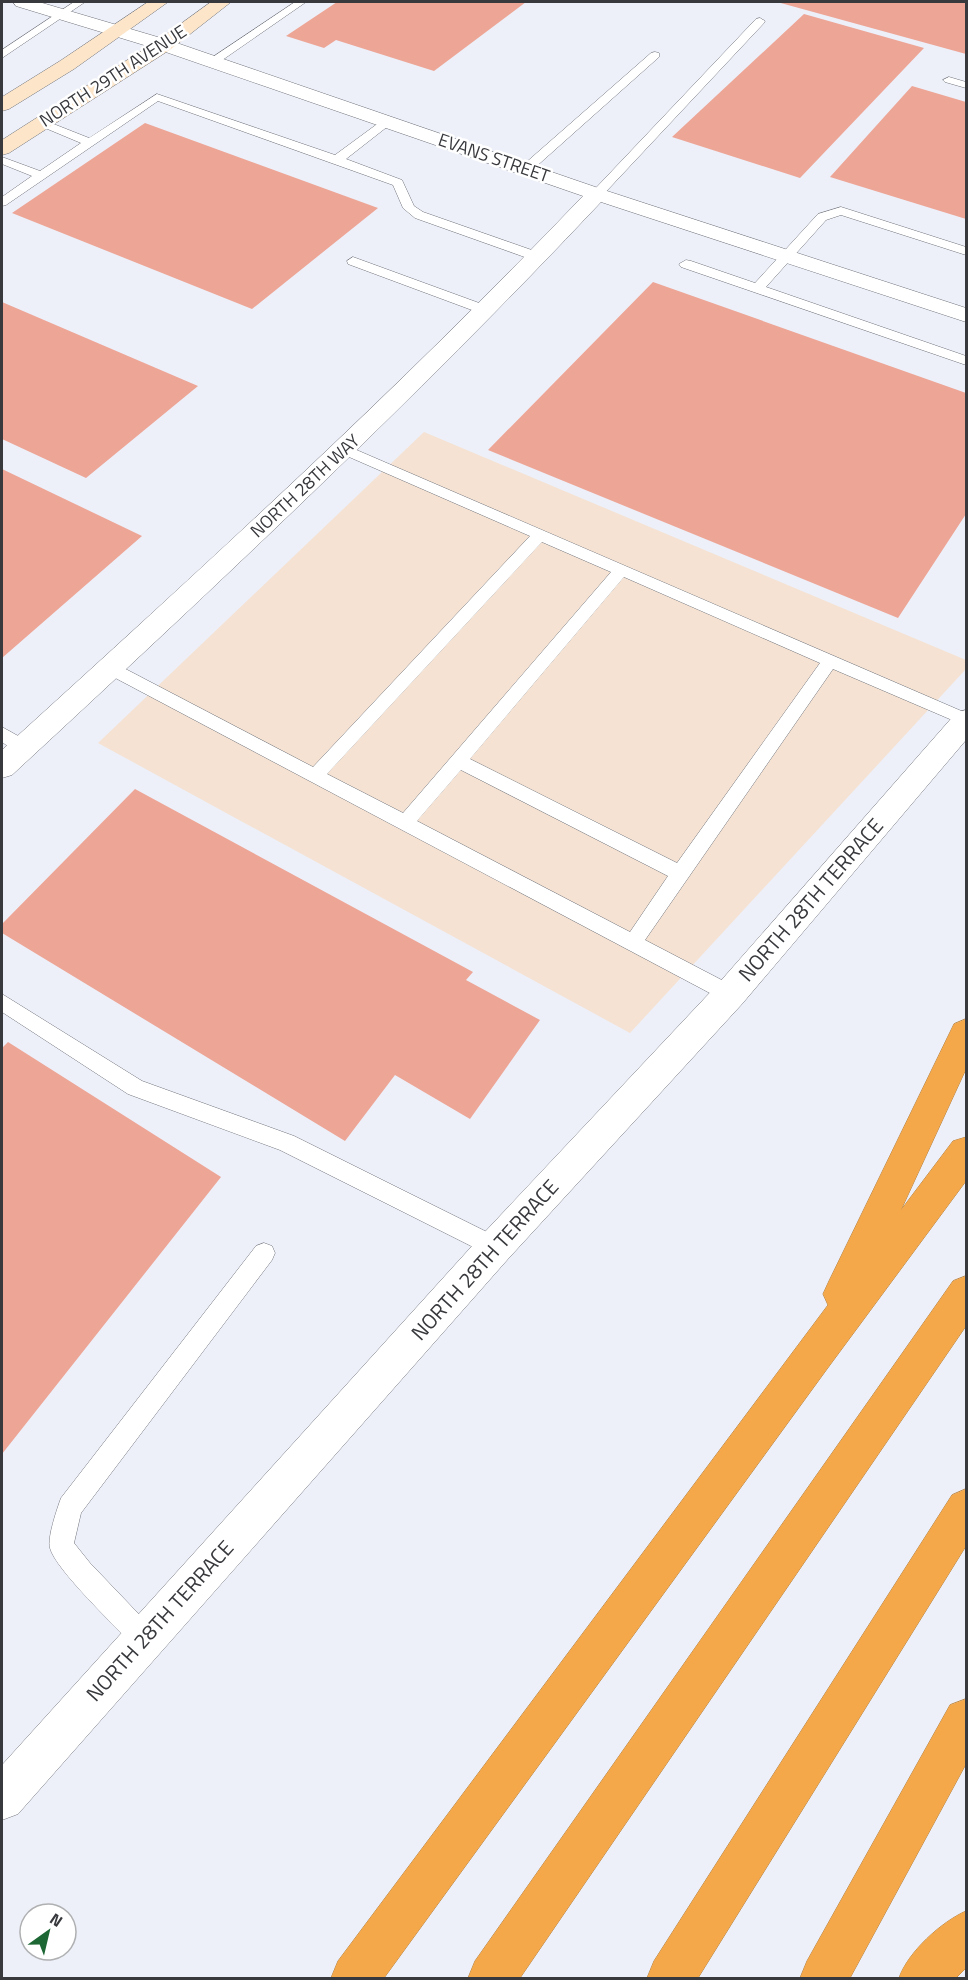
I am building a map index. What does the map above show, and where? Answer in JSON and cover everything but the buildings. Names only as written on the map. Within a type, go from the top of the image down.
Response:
[{"type":"highway","points":[[813,1355],[966,1034]]},
{"type":"highway","points":[[354,1978],[813,1355],[966,1153]]},
{"type":"highway","points":[[492,1978],[966,1294]]},
{"type":"highway","points":[[671,1978],[966,1509]]},
{"type":"highway","points":[[824,1978],[966,1721]]},
{"type":"highway","points":[[922,1978],[966,1935]]},
{"type":"street","name":"EVANS STREET","points":[[22,2],[164,45],[597,194],[966,315]]},
{"type":"street","name":"NORTH 29TH AVENUE","points":[[2,105],[67,65],[159,2]]},
{"type":"street","name":"NORTH 29TH AVENUE","points":[[2,149],[164,45],[222,2]]},
{"type":"street","name":"NORTH 28TH WAY","points":[[2,767],[345,450],[538,257],[597,194]]},
{"type":"street","name":"NORTH 28TH TERRACE","points":[[2,1798],[495,1247],[730,994],[966,721]]},
{"type":"lane","points":[[2,56],[80,2]]},
{"type":"lane","points":[[214,62],[301,2]]},
{"type":"lane","points":[[597,194],[760,21]]},
{"type":"lane","points":[[526,169],[655,55]]},
{"type":"lane","points":[[949,80],[966,85]]},
{"type":"lane","points":[[2,202],[157,97],[398,183],[409,208],[419,215],[538,257]]},
{"type":"lane","points":[[337,160],[388,121]]},
{"type":"lane","points":[[42,123],[90,142]]},
{"type":"lane","points":[[2,160],[40,176]]},
{"type":"lane","points":[[757,288],[822,217],[841,212],[966,251]]},
{"type":"lane","points":[[352,261],[485,310]]},
{"type":"lane","points":[[686,264],[966,361]]},
{"type":"lane","points":[[345,450],[542,534],[966,721]]},
{"type":"lane","points":[[315,776],[542,534]]},
{"type":"lane","points":[[405,824],[622,569]]},
{"type":"lane","points":[[633,943],[830,661]]},
{"type":"lane","points":[[110,668],[730,994]]},
{"type":"lane","points":[[2,734],[23,747]]},
{"type":"lane","points":[[458,760],[680,873]]},
{"type":"lane","points":[[2,1002],[135,1088],[287,1143],[495,1247]]},
{"type":"lane","points":[[144,1638],[81,1572],[61,1546],[70,1507],[264,1253]]},
{"type":"shaded area","points":[[424,432],[966,660],[966,669],[630,1033],[98,743]]}]
